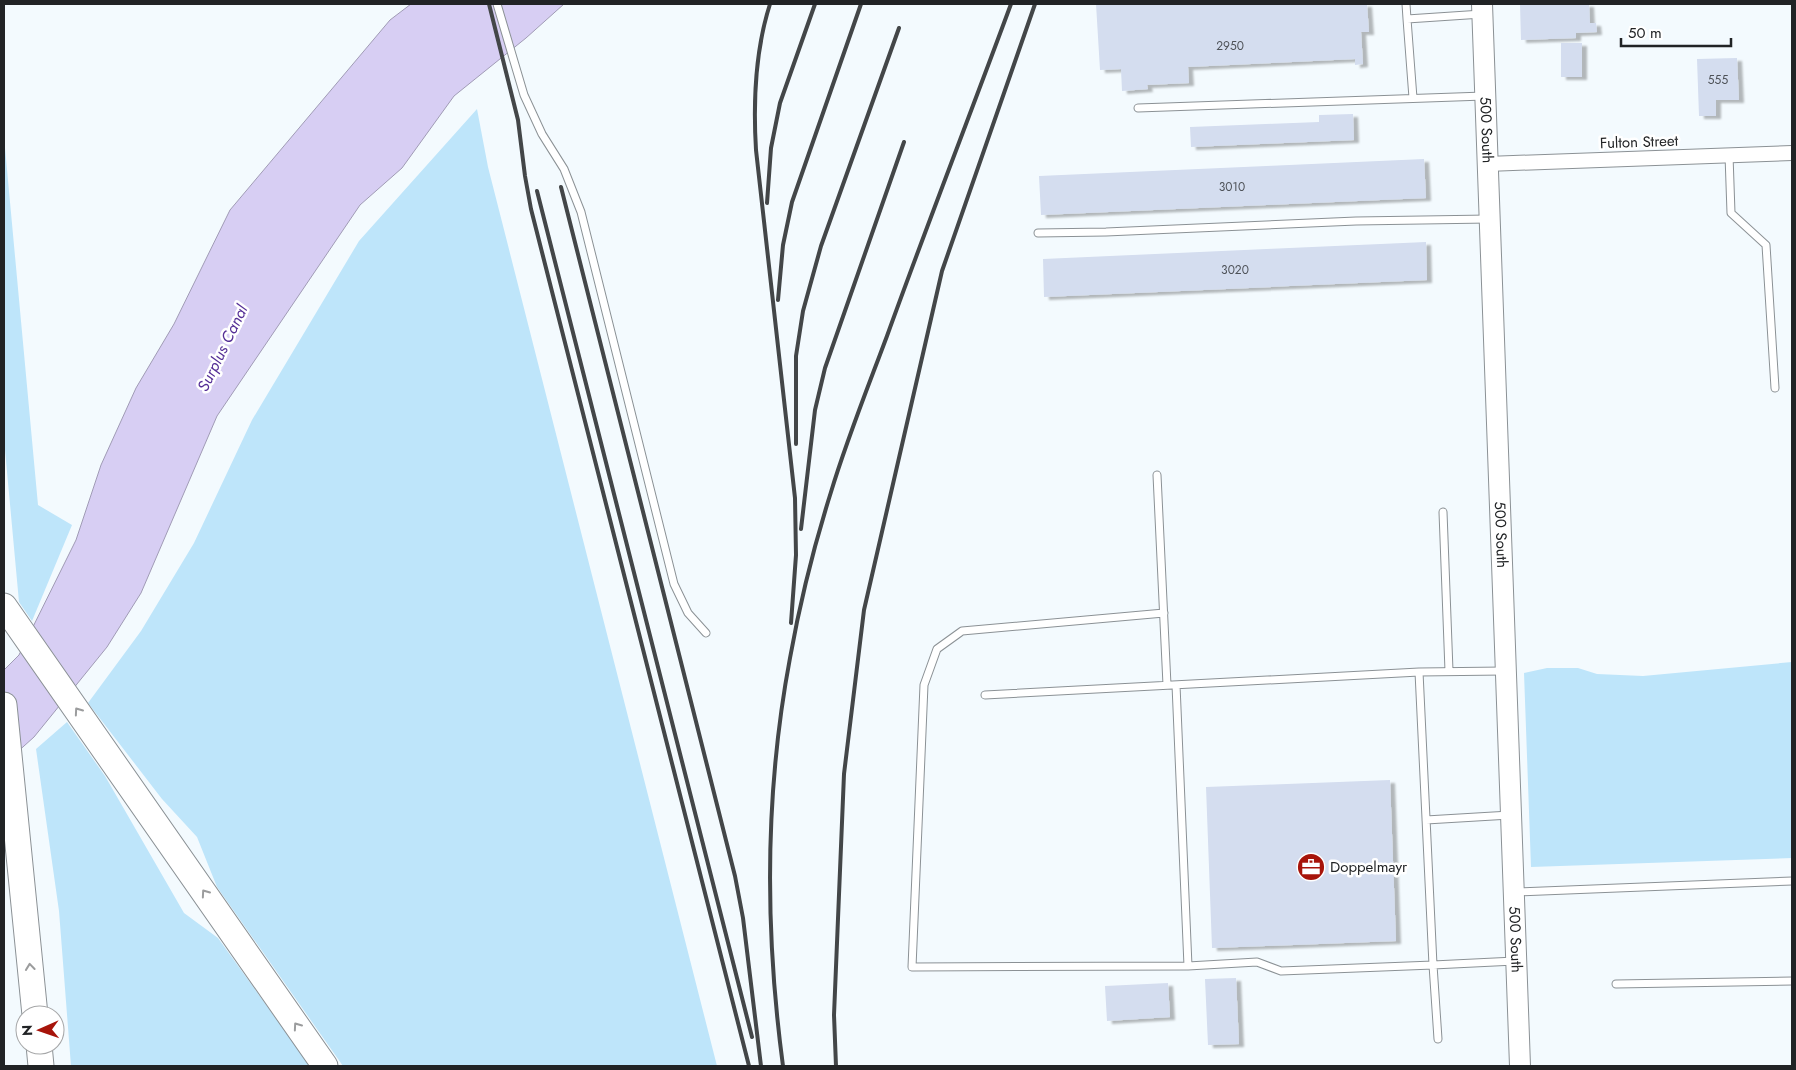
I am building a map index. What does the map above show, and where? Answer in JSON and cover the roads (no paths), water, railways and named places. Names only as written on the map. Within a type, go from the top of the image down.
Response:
[{"type":"highway","points":[[4,606],[325,1066]]},
{"type":"highway","points":[[4,705],[10,783],[34,1005]]},
{"type":"street","name":"500 South","points":[[1482,9],[1520,1066]]},
{"type":"street","name":"Fulton Street","points":[[1487,164],[1792,153]]},
{"type":"lane","points":[[497,4],[510,51],[532,115],[564,169],[576,197],[674,584],[688,613],[706,633]]},
{"type":"lane","points":[[1406,4],[1413,98]]},
{"type":"lane","points":[[1407,19],[1482,9]]},
{"type":"lane","points":[[1138,108],[1485,96]]},
{"type":"lane","points":[[1729,155],[1731,213],[1766,245],[1775,388]]},
{"type":"lane","points":[[1038,233],[1106,232],[1356,221],[1489,219]]},
{"type":"lane","points":[[1157,475],[1164,613],[1172,685],[1188,966]]},
{"type":"lane","points":[[1443,512],[1449,671]]},
{"type":"lane","points":[[1164,613],[962,631],[937,649],[924,685],[912,967],[1188,966],[1257,962],[1280,971],[1516,960]]},
{"type":"lane","points":[[985,695],[1419,672],[1506,671]]},
{"type":"lane","points":[[1419,672],[1438,1039]]},
{"type":"lane","points":[[1426,820],[1510,815]]},
{"type":"lane","points":[[1514,893],[1792,881]]},
{"type":"lane","points":[[1616,984],[1792,981]]},
{"type":"water","name":"Surplus Canal","points":[[411,4],[564,4],[526,38],[454,96],[402,168],[360,205],[217,416],[141,593],[107,647],[34,737],[4,764],[4,670],[19,655],[76,540],[101,465],[136,388],[174,324],[230,210],[390,20]]},
{"type":"railway","points":[[489,4],[518,120],[531,209],[749,1066]]},
{"type":"railway","points":[[770,4],[758,58],[755,132],[795,498],[796,555],[791,623]]},
{"type":"railway","points":[[767,203],[771,148],[780,103],[815,4]]},
{"type":"railway","points":[[778,300],[783,245],[792,202],[861,4]]},
{"type":"railway","points":[[783,1066],[773,964],[770,862],[776,759],[782,708],[798,616],[819,533],[844,452],[1011,4]]},
{"type":"railway","points":[[836,1066],[834,1015],[844,774],[864,610],[942,271],[1035,4]]},
{"type":"railway","points":[[796,444],[796,356],[803,311],[821,246],[899,28]]},
{"type":"railway","points":[[801,529],[815,410],[825,368],[904,142]]},
{"type":"railway","points":[[561,187],[735,876],[743,918],[761,1066]]},
{"type":"railway","points":[[537,191],[752,1037]]},
{"type":"place","name":"Doppelmayr","points":[[1311,867]]}]
